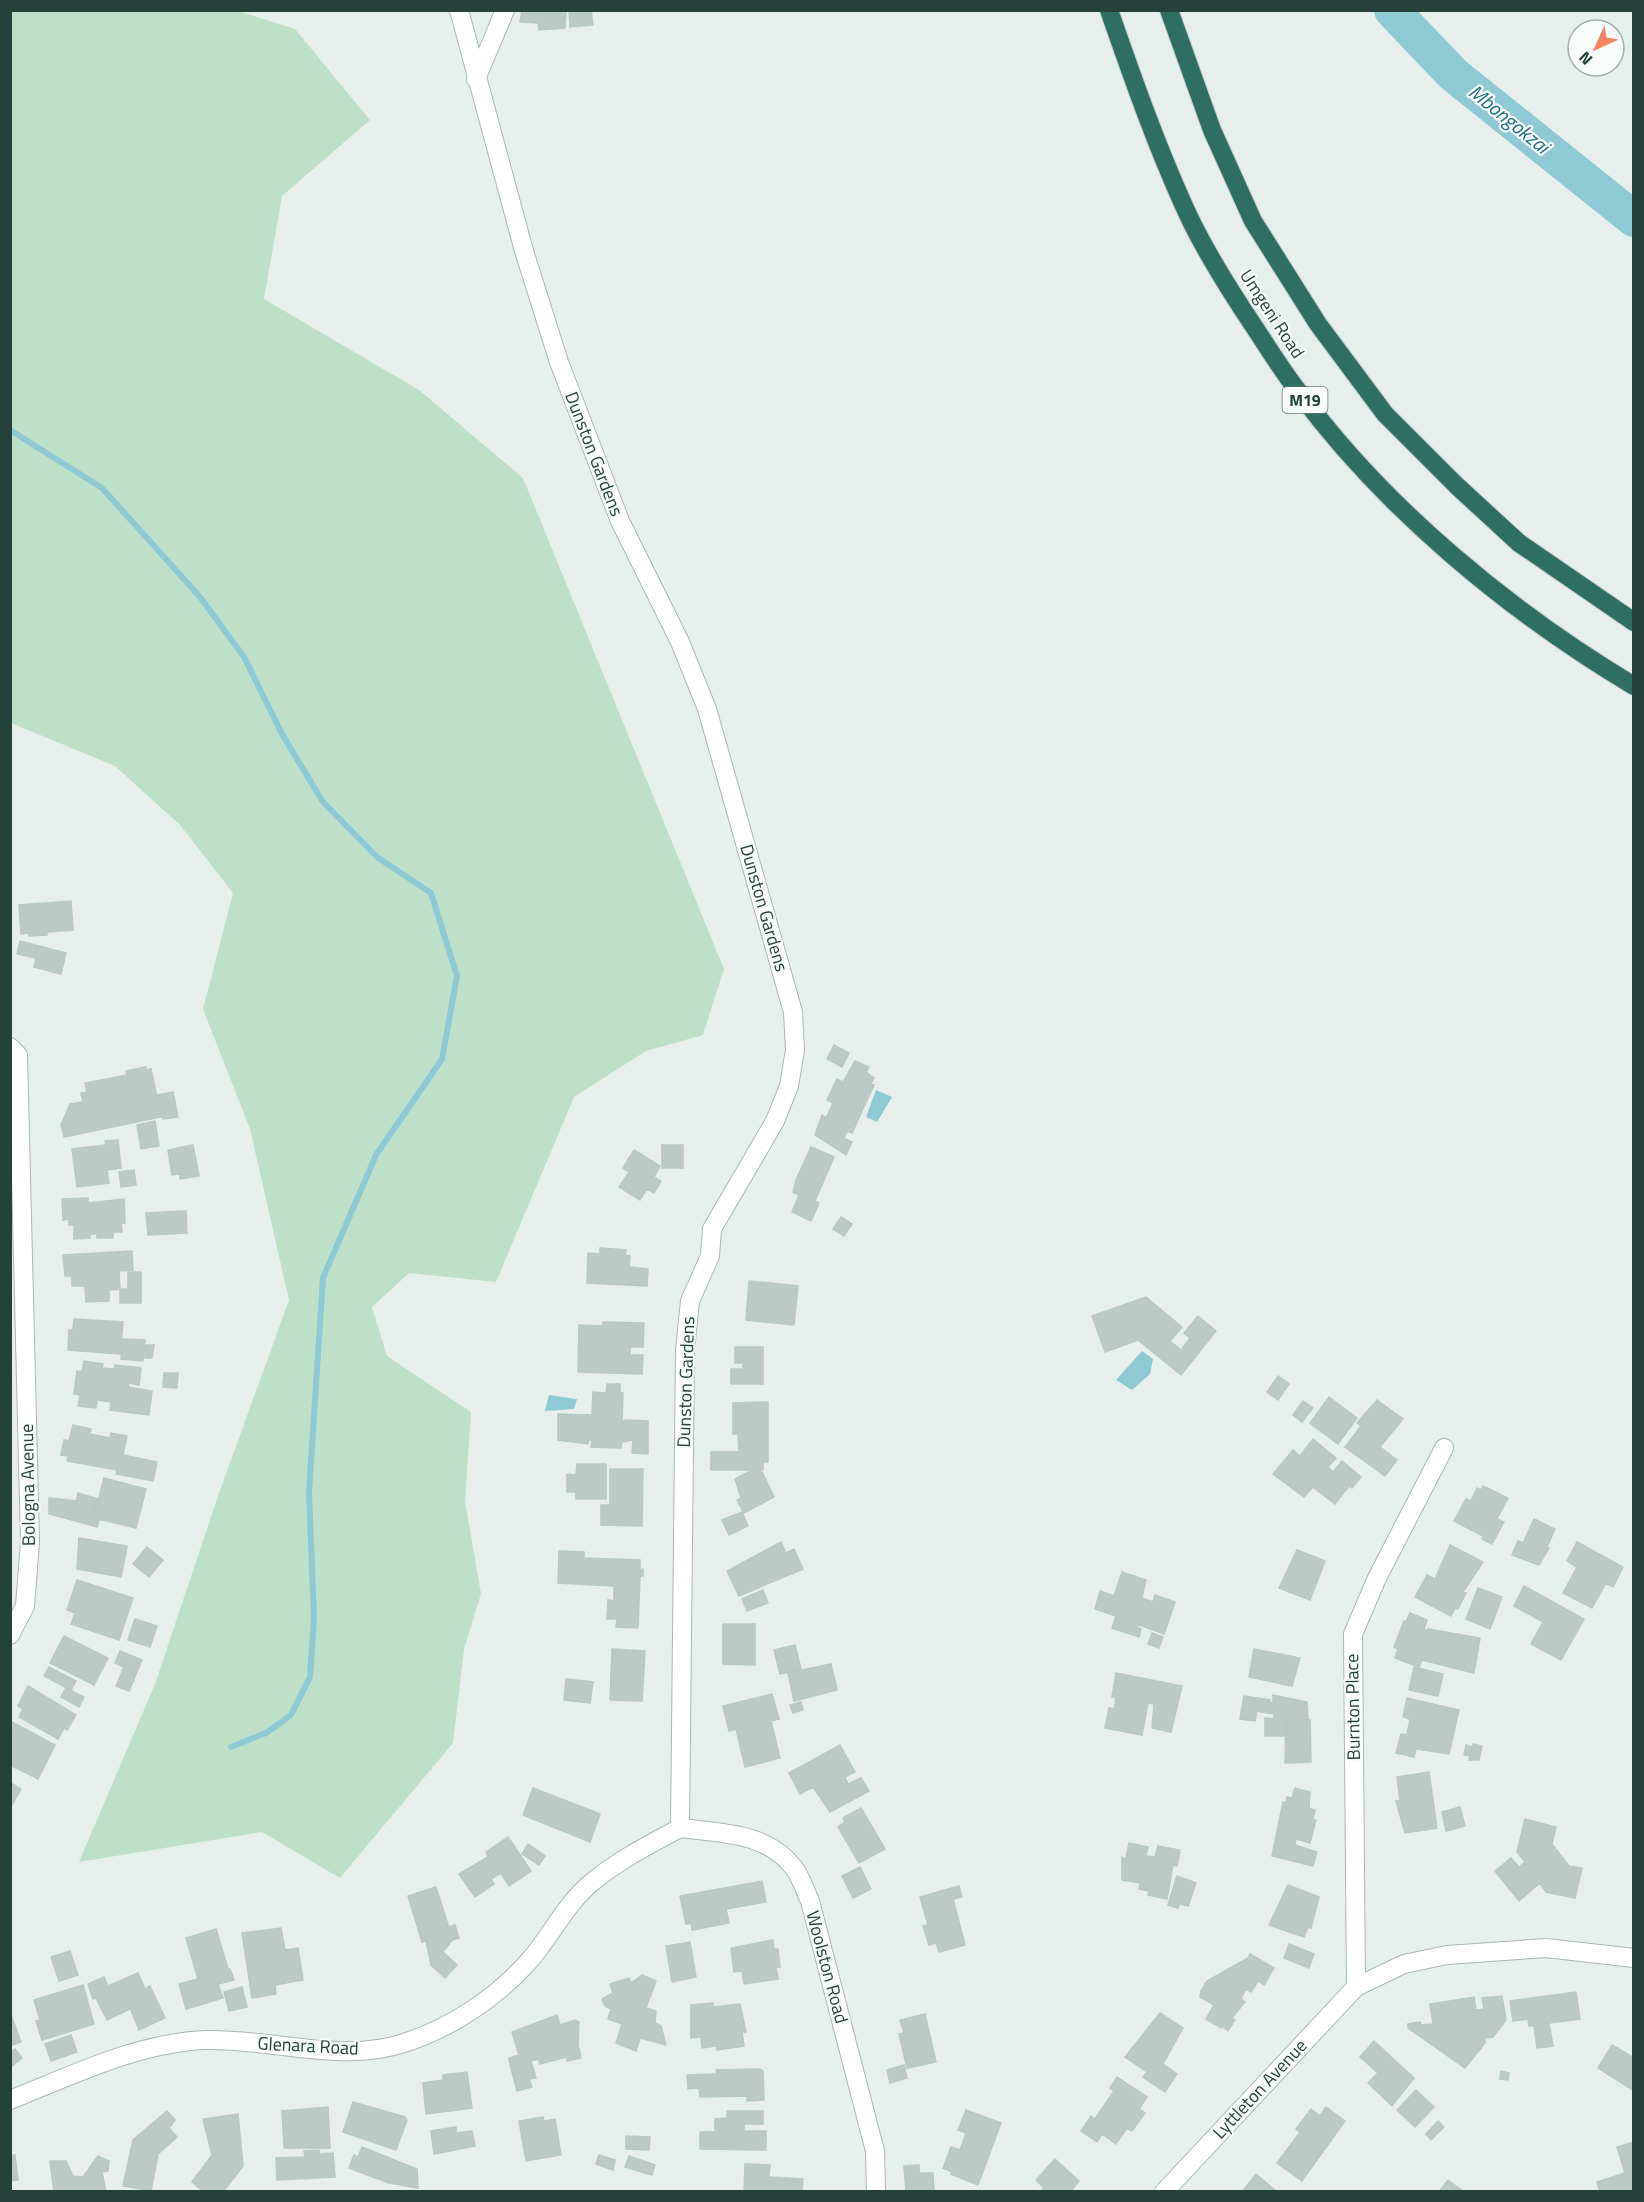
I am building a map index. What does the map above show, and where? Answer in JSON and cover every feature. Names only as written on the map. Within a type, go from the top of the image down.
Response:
[{"type":"highway","name":"Umgeni Road","points":[[1109,10],[1147,118],[1184,208],[1230,291],[1298,392],[1366,473],[1452,554],[1576,652],[1634,686]]},
{"type":"highway","name":"Umgeni Road","points":[[1168,10],[1212,130],[1253,221],[1318,324],[1385,414],[1457,486],[1519,543],[1634,622]]},
{"type":"street","name":"Dunston Gardens","points":[[459,10],[476,80],[524,251],[559,362],[620,521],[680,642],[707,709],[794,1012],[795,1050],[789,1086],[775,1121],[712,1229],[711,1257],[690,1301],[685,1350],[680,1828]]},
{"type":"street","points":[[476,80],[504,10]]},
{"type":"street","name":"Bologna Avenue","points":[[10,1047],[18,1055],[30,1542],[25,1606],[10,1635]]},
{"type":"street","name":"Burnton Place","points":[[1356,1987],[1353,1634],[1377,1578],[1444,1448]]},
{"type":"street","name":"Glenara Road","points":[[10,2100],[128,2053],[205,2040],[355,2051],[402,2044],[445,2026],[490,1997],[528,1962],[562,1915],[591,1884],[640,1850],[680,1828]]},
{"type":"street","name":"Woolston Road","points":[[680,1828],[740,1835],[766,1844],[794,1868],[810,1901],[875,2151],[876,2192]]},
{"type":"street","points":[[1356,1987],[1404,1964],[1448,1955],[1546,1948],[1634,1958]]},
{"type":"street","name":"Lyttleton Avenue","points":[[1164,2192],[1356,1987]]},
{"type":"green space","points":[[10,11],[238,11],[295,29],[370,120],[282,196],[264,299],[419,390],[523,478],[724,969],[703,1035],[646,1051],[574,1097],[496,1282],[409,1273],[372,1307],[387,1356],[471,1412],[465,1501],[481,1594],[464,1649],[453,1743],[340,1878],[262,1832],[79,1862],[155,1684],[218,1496],[289,1300],[250,1129],[203,1009],[233,893],[180,825],[115,766],[11,723]]},
{"type":"water","points":[[876,1090],[892,1097],[877,1122],[866,1117]]},
{"type":"water","points":[[1142,1351],[1153,1359],[1150,1374],[1132,1390],[1116,1380]]},
{"type":"water","points":[[549,1395],[577,1399],[574,1409],[545,1411]]},
{"type":"building","points":[[522,10],[566,10],[565,28],[539,30],[538,23],[520,22]]},
{"type":"building","points":[[569,10],[591,10],[593,25],[570,27]]},
{"type":"building","points":[[71,901],[73,930],[47,932],[47,935],[21,934],[19,905]]},
{"type":"building","points":[[20,941],[66,953],[61,974],[34,967],[36,958],[17,954]]},
{"type":"building","points":[[834,1045],[849,1053],[842,1067],[827,1059]]},
{"type":"building","points":[[855,1061],[869,1067],[866,1072],[874,1078],[871,1084],[874,1085],[852,1133],[847,1131],[844,1138],[852,1142],[846,1155],[815,1135],[822,1115],[826,1118],[833,1103],[827,1100],[837,1079],[843,1082]]},
{"type":"building","points":[[146,1067],[146,1070],[151,1069],[161,1117],[64,1137],[61,1125],[70,1104],[83,1102],[81,1093],[87,1092],[85,1083],[127,1075],[126,1071]]},
{"type":"building","points":[[173,1092],[178,1117],[163,1119],[156,1095]]},
{"type":"building","points":[[155,1121],[159,1146],[141,1149],[137,1125]]},
{"type":"building","points":[[118,1140],[121,1168],[107,1170],[109,1183],[77,1187],[72,1149],[106,1145],[105,1141]]},
{"type":"building","points":[[193,1145],[199,1176],[180,1179],[180,1174],[172,1175],[168,1150]]},
{"type":"building","points":[[662,1145],[683,1145],[683,1168],[662,1168]]},
{"type":"building","points":[[811,1147],[834,1157],[815,1201],[819,1203],[811,1221],[792,1212],[799,1195],[793,1192],[796,1180]]},
{"type":"building","points":[[634,1150],[660,1166],[654,1177],[661,1181],[654,1193],[647,1189],[640,1200],[619,1187],[629,1172],[623,1168]]},
{"type":"building","points":[[134,1170],[136,1185],[121,1187],[119,1172]]},
{"type":"building","points":[[88,1198],[88,1203],[124,1199],[125,1223],[121,1223],[122,1232],[113,1232],[113,1238],[97,1238],[97,1234],[90,1234],[90,1238],[74,1239],[74,1225],[69,1225],[69,1219],[63,1220],[62,1199]]},
{"type":"building","points":[[186,1211],[187,1233],[148,1235],[146,1213]]},
{"type":"building","points":[[841,1217],[852,1224],[844,1236],[833,1229]]},
{"type":"building","points":[[600,1248],[626,1250],[625,1255],[630,1256],[629,1267],[648,1269],[647,1286],[587,1283],[588,1253],[600,1254]]},
{"type":"building","points":[[132,1251],[133,1270],[119,1271],[120,1289],[109,1290],[109,1301],[86,1302],[85,1286],[72,1286],[72,1276],[65,1276],[63,1255]]},
{"type":"building","points":[[128,1272],[141,1272],[141,1303],[120,1303],[120,1289],[128,1289]]},
{"type":"building","points":[[749,1281],[798,1286],[794,1325],[746,1320]]},
{"type":"building","points":[[1146,1297],[1182,1327],[1170,1341],[1181,1350],[1190,1338],[1184,1333],[1198,1316],[1216,1331],[1181,1375],[1138,1340],[1105,1352],[1092,1316]]},
{"type":"building","points":[[74,1319],[123,1322],[120,1354],[68,1350],[69,1330],[73,1330]]},
{"type":"building","points":[[603,1322],[644,1323],[643,1347],[630,1347],[630,1355],[643,1355],[642,1374],[578,1372],[579,1325],[603,1326]]},
{"type":"building","points":[[123,1339],[145,1340],[143,1361],[121,1359]]},
{"type":"building","points":[[146,1345],[154,1345],[152,1358],[145,1358]]},
{"type":"building","points":[[735,1347],[763,1347],[763,1384],[731,1384],[731,1369],[743,1369],[743,1363],[735,1363]]},
{"type":"building","points":[[84,1361],[103,1364],[102,1368],[114,1369],[115,1365],[141,1368],[139,1385],[129,1383],[128,1387],[152,1391],[149,1415],[110,1410],[111,1402],[97,1400],[96,1408],[78,1406],[80,1395],[74,1394],[77,1371],[82,1372]]},
{"type":"building","points":[[164,1373],[178,1373],[177,1388],[163,1387]]},
{"type":"building","points":[[1278,1376],[1289,1384],[1278,1400],[1267,1392]]},
{"type":"building","points":[[607,1384],[620,1384],[620,1393],[623,1393],[622,1423],[625,1420],[648,1421],[648,1454],[632,1453],[633,1440],[622,1442],[621,1448],[591,1447],[592,1440],[588,1440],[588,1444],[558,1440],[558,1414],[592,1415],[593,1392],[606,1393]]},
{"type":"building","points":[[1329,1397],[1357,1418],[1338,1444],[1310,1423]]},
{"type":"building","points":[[1377,1400],[1403,1419],[1380,1447],[1397,1460],[1385,1476],[1345,1447],[1361,1426],[1357,1423]]},
{"type":"building","points":[[1303,1401],[1313,1408],[1302,1422],[1293,1415]]},
{"type":"building","points":[[768,1402],[768,1462],[763,1462],[763,1470],[711,1470],[711,1452],[739,1452],[738,1434],[733,1434],[733,1403]]},
{"type":"building","points":[[73,1425],[91,1429],[90,1434],[110,1438],[111,1433],[127,1436],[123,1455],[157,1462],[153,1481],[116,1474],[117,1470],[67,1461],[68,1456],[61,1455],[64,1440],[69,1441]]},
{"type":"building","points":[[1313,1439],[1336,1458],[1328,1467],[1333,1472],[1342,1461],[1361,1477],[1352,1488],[1349,1486],[1335,1504],[1313,1487],[1304,1497],[1273,1474],[1293,1450],[1300,1456]]},
{"type":"building","points":[[577,1464],[606,1464],[606,1499],[576,1499],[576,1492],[567,1492],[567,1474],[576,1475]]},
{"type":"building","points":[[610,1469],[643,1469],[642,1526],[601,1525],[601,1505],[610,1505]]},
{"type":"building","points":[[750,1471],[762,1472],[774,1497],[744,1513],[737,1500],[741,1498],[735,1479]]},
{"type":"building","points":[[104,1478],[146,1489],[136,1528],[94,1518]]},
{"type":"building","points":[[1483,1486],[1508,1498],[1497,1519],[1504,1522],[1492,1544],[1482,1539],[1483,1536],[1454,1521],[1466,1499],[1471,1501],[1477,1488],[1481,1490]]},
{"type":"building","points":[[78,1493],[98,1499],[92,1518],[99,1520],[97,1527],[72,1520]]},
{"type":"building","points":[[49,1498],[76,1501],[72,1520],[49,1514]]},
{"type":"building","points":[[742,1512],[748,1526],[729,1535],[722,1520]]},
{"type":"building","points":[[1534,1519],[1555,1529],[1547,1547],[1549,1548],[1539,1565],[1512,1555],[1518,1541],[1523,1543]]},
{"type":"building","points":[[79,1538],[127,1546],[121,1577],[77,1569]]},
{"type":"building","points":[[781,1542],[786,1553],[794,1549],[803,1569],[739,1596],[727,1571]]},
{"type":"building","points":[[1577,1542],[1623,1567],[1613,1587],[1606,1583],[1592,1608],[1563,1593],[1577,1567],[1567,1561]]},
{"type":"building","points":[[1450,1545],[1483,1562],[1463,1592],[1466,1593],[1458,1609],[1455,1608],[1451,1616],[1415,1597],[1427,1575],[1435,1579]]},
{"type":"building","points":[[147,1547],[163,1560],[149,1577],[133,1564]]},
{"type":"building","points":[[1297,1550],[1325,1561],[1310,1600],[1279,1588]]},
{"type":"building","points":[[559,1551],[584,1552],[584,1558],[640,1560],[640,1570],[643,1569],[643,1576],[640,1576],[638,1628],[616,1627],[617,1619],[607,1619],[608,1600],[614,1601],[614,1586],[558,1583]]},
{"type":"building","points":[[1122,1572],[1146,1580],[1142,1598],[1153,1602],[1155,1595],[1175,1602],[1164,1634],[1137,1624],[1137,1627],[1141,1629],[1139,1637],[1112,1628],[1116,1616],[1095,1609],[1100,1591],[1114,1596]]},
{"type":"building","points":[[77,1580],[133,1598],[119,1640],[71,1624],[75,1613],[67,1610]]},
{"type":"building","points":[[1524,1586],[1584,1619],[1561,1660],[1531,1644],[1543,1622],[1514,1606]]},
{"type":"building","points":[[1478,1588],[1502,1597],[1490,1629],[1466,1619]]},
{"type":"building","points":[[763,1590],[768,1603],[747,1611],[742,1599]]},
{"type":"building","points":[[1410,1613],[1427,1620],[1424,1629],[1428,1631],[1428,1629],[1480,1638],[1474,1673],[1422,1660],[1419,1667],[1395,1658],[1398,1649],[1394,1647],[1404,1621],[1406,1622]]},
{"type":"building","points":[[135,1619],[157,1626],[150,1647],[128,1640]]},
{"type":"building","points":[[723,1624],[755,1624],[755,1665],[723,1664]]},
{"type":"building","points":[[1152,1633],[1163,1637],[1159,1648],[1148,1644]]},
{"type":"building","points":[[64,1636],[108,1658],[94,1685],[50,1663]]},
{"type":"building","points":[[795,1645],[801,1669],[780,1674],[774,1650]]},
{"type":"building","points":[[612,1649],[645,1651],[642,1701],[610,1700]]},
{"type":"building","points":[[1254,1649],[1300,1658],[1292,1686],[1249,1677]]},
{"type":"building","points":[[120,1651],[142,1660],[129,1691],[116,1686],[124,1667],[115,1663]]},
{"type":"building","points":[[831,1664],[837,1690],[794,1701],[788,1673]]},
{"type":"building","points":[[49,1667],[76,1681],[71,1690],[44,1676]]},
{"type":"building","points":[[1414,1667],[1443,1674],[1438,1696],[1409,1690]]},
{"type":"building","points":[[1116,1673],[1182,1686],[1171,1732],[1152,1728],[1154,1704],[1148,1703],[1142,1735],[1105,1728],[1109,1708],[1114,1709],[1116,1698],[1112,1697]]},
{"type":"building","points":[[566,1679],[593,1682],[590,1703],[564,1700]]},
{"type":"building","points":[[28,1686],[76,1715],[58,1739],[19,1717],[23,1709],[18,1706]]},
{"type":"building","points":[[66,1688],[84,1697],[79,1707],[61,1697]]},
{"type":"building","points":[[772,1694],[779,1719],[771,1721],[780,1758],[745,1767],[736,1729],[729,1731],[723,1706]]},
{"type":"building","points":[[1273,1695],[1307,1702],[1308,1720],[1286,1721],[1287,1736],[1265,1736],[1265,1718],[1274,1719],[1274,1714],[1268,1713],[1270,1702],[1273,1703]]},
{"type":"building","points":[[1244,1696],[1270,1700],[1268,1713],[1257,1711],[1255,1721],[1240,1719]]},
{"type":"building","points":[[1407,1698],[1459,1710],[1449,1754],[1416,1749],[1414,1757],[1396,1753],[1401,1734],[1407,1735],[1410,1719],[1403,1717]]},
{"type":"building","points":[[801,1702],[803,1710],[793,1713],[790,1705]]},
{"type":"building","points":[[1310,1720],[1311,1762],[1285,1763],[1286,1721]]},
{"type":"building","points":[[12,1722],[55,1745],[38,1779],[10,1765]]},
{"type":"building","points":[[1473,1744],[1482,1746],[1479,1760],[1469,1760],[1470,1756],[1464,1755],[1466,1745],[1472,1747]]},
{"type":"building","points":[[840,1745],[855,1772],[845,1777],[848,1784],[861,1778],[869,1791],[830,1812],[813,1787],[800,1794],[789,1773]]},
{"type":"building","points":[[1429,1772],[1437,1828],[1405,1833],[1396,1801],[1400,1801],[1397,1777]]},
{"type":"building","points":[[11,1783],[21,1789],[12,1805],[10,1804]]},
{"type":"building","points":[[533,1788],[600,1814],[590,1842],[523,1815]]},
{"type":"building","points":[[1295,1788],[1310,1792],[1309,1808],[1315,1810],[1313,1819],[1316,1820],[1310,1843],[1296,1839],[1295,1845],[1317,1852],[1313,1866],[1272,1856],[1283,1802],[1286,1803],[1287,1797],[1292,1798]]},
{"type":"building","points":[[1460,1807],[1465,1826],[1446,1831],[1442,1812]]},
{"type":"building","points":[[861,1808],[885,1849],[859,1863],[838,1827],[845,1822],[843,1818]]},
{"type":"building","points":[[1525,1819],[1556,1827],[1552,1844],[1569,1866],[1582,1868],[1575,1898],[1546,1892],[1540,1883],[1519,1901],[1495,1871],[1511,1858],[1519,1867],[1525,1862],[1517,1852]]},
{"type":"building","points":[[508,1837],[531,1871],[509,1886],[501,1873],[491,1879],[494,1884],[475,1897],[459,1874],[488,1857],[486,1852]]},
{"type":"building","points":[[1129,1843],[1148,1847],[1146,1856],[1155,1857],[1158,1846],[1180,1850],[1177,1866],[1173,1865],[1167,1899],[1148,1895],[1149,1891],[1139,1889],[1140,1883],[1122,1880],[1122,1857],[1126,1859]]},
{"type":"building","points":[[528,1844],[545,1856],[539,1865],[522,1854]]},
{"type":"building","points":[[860,1867],[871,1889],[853,1898],[842,1876]]},
{"type":"building","points":[[1177,1876],[1196,1883],[1188,1906],[1180,1904],[1178,1908],[1168,1905]]},
{"type":"building","points":[[762,1881],[766,1902],[726,1909],[729,1923],[692,1930],[691,1923],[686,1924],[680,1896]]},
{"type":"building","points":[[1288,1885],[1319,1897],[1311,1928],[1308,1927],[1304,1937],[1269,1925]]},
{"type":"building","points":[[959,1886],[962,1897],[953,1899],[965,1945],[939,1952],[936,1943],[929,1945],[923,1926],[928,1925],[920,1897]]},
{"type":"building","points":[[436,1887],[449,1928],[435,1932],[436,1938],[422,1942],[408,1896]]},
{"type":"building","points":[[455,1925],[459,1938],[452,1940],[443,1952],[457,1965],[445,1978],[431,1965],[426,1941],[436,1938],[435,1932]]},
{"type":"building","points":[[281,1928],[285,1950],[298,1948],[303,1980],[275,1985],[276,1994],[252,1998],[242,1933]]},
{"type":"building","points":[[216,1929],[228,1969],[234,1980],[218,1984],[223,1998],[186,2009],[179,1984],[198,1979],[186,1938]]},
{"type":"building","points":[[773,1940],[774,1949],[778,1949],[780,1967],[776,1967],[778,1979],[744,1984],[742,1971],[734,1972],[731,1948]]},
{"type":"building","points":[[690,1942],[696,1977],[672,1982],[666,1946]]},
{"type":"building","points":[[1289,1944],[1314,1954],[1309,1968],[1284,1958]]},
{"type":"building","points":[[70,1951],[78,1975],[59,1981],[51,1957]]},
{"type":"building","points":[[1250,1954],[1274,1968],[1264,1985],[1258,1981],[1251,1992],[1246,1989],[1241,1999],[1245,2002],[1232,2018],[1235,2020],[1228,2031],[1206,2019],[1214,2005],[1200,1997],[1201,1991],[1207,1981],[1248,1958]]},
{"type":"building","points":[[138,1973],[145,1989],[150,1986],[165,2018],[139,2030],[131,2010],[140,2004],[107,2020],[96,1998],[93,1999],[88,1984],[104,1977],[108,1986]]},
{"type":"building","points":[[642,1975],[656,1981],[646,2008],[656,2011],[655,2023],[661,2026],[666,2045],[640,2038],[636,2051],[616,2043],[622,2024],[608,2019],[611,2009],[605,2006],[602,1999],[613,1993],[610,1984],[629,1978],[631,1983]]},
{"type":"building","points":[[83,1985],[94,2024],[42,2040],[36,2021],[40,2020],[34,2000]]},
{"type":"building","points":[[242,1987],[247,2007],[229,2011],[224,1992]]},
{"type":"building","points":[[1576,1992],[1580,2019],[1549,2023],[1553,2046],[1537,2048],[1534,2026],[1529,2026],[1528,2019],[1513,2021],[1510,2001]]},
{"type":"building","points":[[1502,1996],[1506,2020],[1493,2037],[1485,2038],[1485,2043],[1465,2068],[1408,2028],[1408,2024],[1420,2022],[1421,2025],[1433,2024],[1430,2004],[1474,1997],[1476,2010],[1484,2009],[1482,1998]]},
{"type":"building","points":[[713,2003],[713,2007],[740,2004],[746,2032],[742,2032],[744,2046],[717,2050],[717,2046],[702,2048],[701,2037],[691,2038],[691,2005]]},
{"type":"building","points":[[10,2012],[21,2042],[10,2046]]},
{"type":"building","points":[[1160,2013],[1183,2028],[1163,2064],[1177,2074],[1165,2092],[1143,2077],[1147,2072],[1125,2057]]},
{"type":"building","points":[[925,2014],[936,2062],[907,2068],[899,2034],[904,2033],[900,2020]]},
{"type":"building","points":[[557,2015],[560,2025],[575,2020],[579,2022],[578,2045],[581,2058],[567,2061],[566,2057],[540,2064],[538,2059],[531,2061],[536,2078],[529,2079],[532,2087],[517,2091],[509,2058],[519,2055],[512,2032]]},
{"type":"building","points":[[71,2035],[77,2052],[51,2061],[45,2044]]},
{"type":"building","points":[[1374,2041],[1414,2078],[1392,2106],[1368,2083],[1378,2073],[1360,2057]]},
{"type":"building","points":[[1612,2045],[1634,2058],[1634,2091],[1598,2068]]},
{"type":"building","points":[[15,2049],[22,2058],[12,2066],[10,2052]]},
{"type":"building","points":[[904,2065],[907,2078],[890,2083],[887,2070]]},
{"type":"building","points":[[759,2069],[763,2071],[764,2100],[747,2101],[747,2096],[700,2097],[699,2088],[688,2089],[687,2075],[717,2074],[716,2070]]},
{"type":"building","points":[[1501,2071],[1509,2073],[1508,2080],[1500,2079]]},
{"type":"building","points":[[467,2072],[472,2108],[426,2114],[423,2083],[443,2080],[443,2075]]},
{"type":"building","points":[[1117,2077],[1147,2097],[1139,2109],[1145,2113],[1132,2131],[1127,2128],[1116,2144],[1102,2134],[1097,2142],[1081,2131],[1091,2116],[1095,2119],[1114,2091],[1110,2088]]},
{"type":"building","points":[[1416,2090],[1434,2107],[1415,2127],[1397,2110]]},
{"type":"building","points":[[353,2102],[405,2117],[407,2120],[396,2150],[343,2132]]},
{"type":"building","points":[[328,2107],[330,2148],[284,2148],[282,2111]]},
{"type":"building","points":[[1326,2107],[1345,2121],[1302,2181],[1277,2163],[1300,2132],[1296,2129],[1311,2109],[1320,2116]]},
{"type":"building","points":[[966,2110],[1001,2123],[978,2185],[951,2174],[952,2172],[943,2168],[951,2147],[960,2150],[966,2133],[958,2130]]},
{"type":"building","points":[[167,2111],[175,2120],[169,2128],[177,2137],[158,2154],[151,2191],[123,2186],[133,2140]]},
{"type":"building","points":[[727,2111],[763,2111],[763,2124],[744,2124],[744,2131],[766,2131],[766,2150],[700,2149],[700,2132],[715,2132],[715,2119],[727,2118]]},
{"type":"building","points":[[238,2114],[243,2166],[223,2192],[204,2192],[192,2182],[212,2155],[203,2119]]},
{"type":"building","points":[[543,2117],[544,2121],[555,2119],[561,2155],[526,2161],[519,2121]]},
{"type":"building","points":[[1438,2121],[1444,2127],[1431,2140],[1426,2134]]},
{"type":"building","points":[[456,2127],[456,2133],[472,2131],[475,2146],[434,2154],[431,2131]]},
{"type":"building","points":[[626,2136],[650,2137],[649,2150],[626,2149]]},
{"type":"building","points":[[1634,2142],[1634,2192],[1600,2192],[1597,2182],[1625,2173],[1617,2147]]},
{"type":"building","points":[[362,2147],[417,2169],[418,2188],[389,2183],[349,2168],[354,2155],[358,2157]]},
{"type":"building","points":[[319,2150],[319,2154],[333,2153],[335,2177],[277,2180],[276,2158],[305,2157],[304,2151]]},
{"type":"building","points":[[10,2155],[15,2155],[18,2180],[10,2181]]},
{"type":"building","points":[[599,2155],[615,2160],[613,2170],[596,2164]]},
{"type":"building","points":[[98,2156],[109,2161],[108,2171],[102,2172],[106,2192],[54,2192],[50,2161],[66,2161],[73,2176],[83,2177]]},
{"type":"building","points":[[629,2156],[655,2165],[652,2175],[625,2167]]},
{"type":"building","points":[[1055,2159],[1079,2181],[1070,2192],[1041,2192],[1044,2188],[1036,2180]]},
{"type":"building","points":[[745,2164],[770,2165],[769,2177],[803,2179],[802,2192],[744,2192]]},
{"type":"building","points":[[919,2165],[919,2173],[933,2173],[934,2192],[906,2192],[904,2166]]},
{"type":"building","points":[[1256,2174],[1277,2192],[1242,2192]]},
{"type":"building","points":[[1448,2180],[1464,2192],[1439,2192]]},
{"type":"waterway","name":"Mbongokzai","points":[[1392,10],[1453,74],[1634,219]]},
{"type":"waterway","points":[[10,430],[102,488],[200,597],[244,657],[282,734],[323,802],[377,857],[431,893],[457,976],[442,1059],[376,1155],[323,1278],[309,1492],[314,1618],[310,1677],[291,1715],[266,1733],[231,1747]]}]
